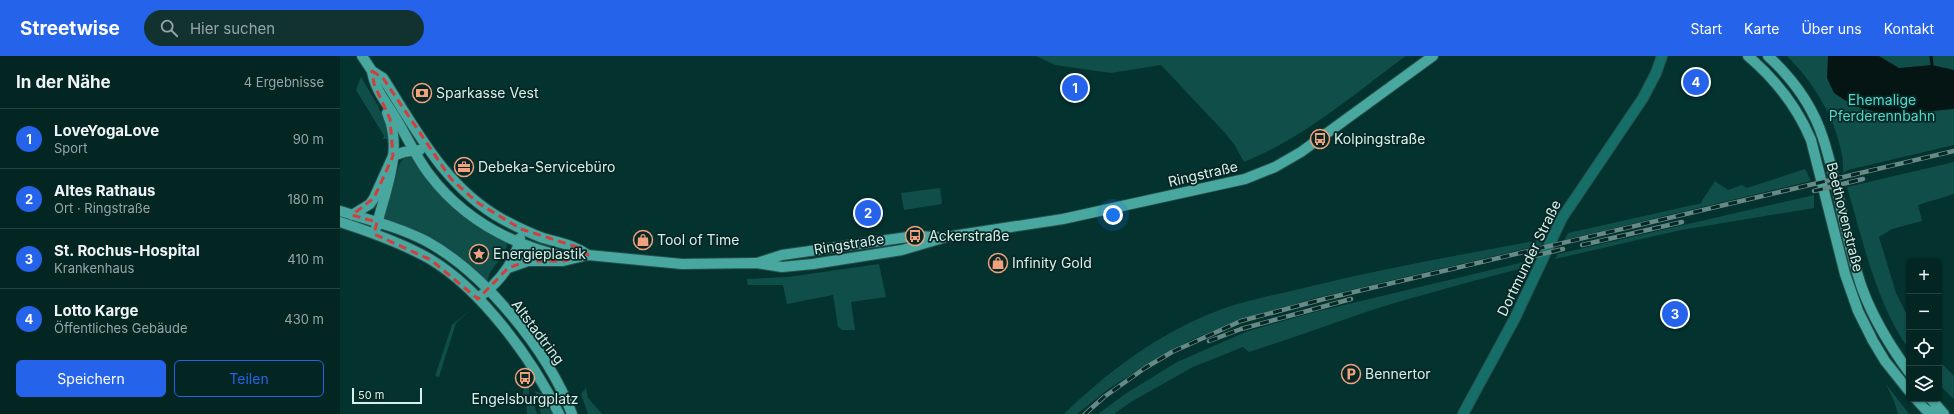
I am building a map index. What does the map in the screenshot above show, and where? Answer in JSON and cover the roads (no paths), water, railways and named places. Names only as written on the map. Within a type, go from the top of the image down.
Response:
[{"type":"main road","points":[[362,56],[372,71],[374,84],[385,103],[394,136],[391,176],[374,234]]},
{"type":"main road","name":"Ringstraße","points":[[385,103],[391,109],[414,151],[438,184],[457,204],[498,233],[518,243],[574,259],[588,256],[682,264],[756,264],[782,255],[915,236],[946,237],[1063,219],[1245,179],[1275,167],[1301,152],[1433,56]]},
{"type":"main road","name":"Beethovenstraße","points":[[1748,56],[1765,70],[1786,94],[1802,119],[1811,140],[1845,274],[1858,311],[1881,354],[1906,387]]},
{"type":"main road","name":"Beethovenstraße","points":[[1768,56],[1794,85],[1813,114],[1823,138],[1852,256],[1862,288],[1885,338],[1906,368]]},
{"type":"main road","name":"Ringstraße","points":[[372,71],[383,78],[428,150],[451,179],[478,204],[501,219],[521,229],[577,247],[588,256]]},
{"type":"main road","points":[[352,215],[370,204],[393,156],[404,152],[428,150]]},
{"type":"main road","name":"Altstadtring","points":[[340,211],[410,234],[442,251],[457,262],[488,291],[542,355],[564,394],[572,414]]},
{"type":"main road","name":"Altstadtring","points":[[340,222],[406,247],[431,260],[460,282],[478,299],[523,352],[546,388],[559,414]]},
{"type":"main road","points":[[478,299],[488,291],[508,268],[515,254],[521,229]]},
{"type":"main road","points":[[508,268],[528,262],[563,261],[574,259]]},
{"type":"main road","points":[[1919,402],[1925,409],[1934,414]]},
{"type":"main road","points":[[1934,402],[1944,414]]},
{"type":"street","name":"Dortmunder Straße","points":[[1462,414],[1518,313],[1562,218],[1643,98],[1656,73],[1662,56]]},
{"type":"waterway","points":[[1931,56],[1932,65]]},
{"type":"railway","points":[[1085,414],[1104,397],[1145,368],[1172,352],[1241,321],[1324,299],[1954,151]]},
{"type":"railway","points":[[1814,191],[1863,179]]},
{"type":"railway","points":[[1582,245],[1682,222]]},
{"type":"railway","points":[[1534,256],[1563,249]]},
{"type":"railway","points":[[1209,341],[1241,329],[1351,299]]},
{"type":"place","name":"Lotto Karge","points":[[1696,82]]},
{"type":"place","name":"LoveYogaLove","points":[[1075,88]]},
{"type":"place","name":"Sparkasse Vest","points":[[422,93]]},
{"type":"place","name":"Kolpingstraße","points":[[1320,139]]},
{"type":"place","name":"Debeka-Servicebüro","points":[[464,167]]},
{"type":"place","name":"Altes Rathaus","points":[[868,213]]},
{"type":"place","name":"Ackerstraße","points":[[915,236]]},
{"type":"place","name":"Tool of Time","points":[[643,240]]},
{"type":"place","name":"Energieplastik","points":[[479,254]]},
{"type":"place","name":"Infinity Gold","points":[[998,263]]},
{"type":"place","name":"St. Rochus-Hospital","points":[[1675,314]]},
{"type":"place","name":"Bennertor","points":[[1351,374]]},
{"type":"place","name":"Engelsburgplatz","points":[[525,378]]},
{"type":"park label","name":"Ehemalige Pferderennbahn","points":[[1882,108]]}]
